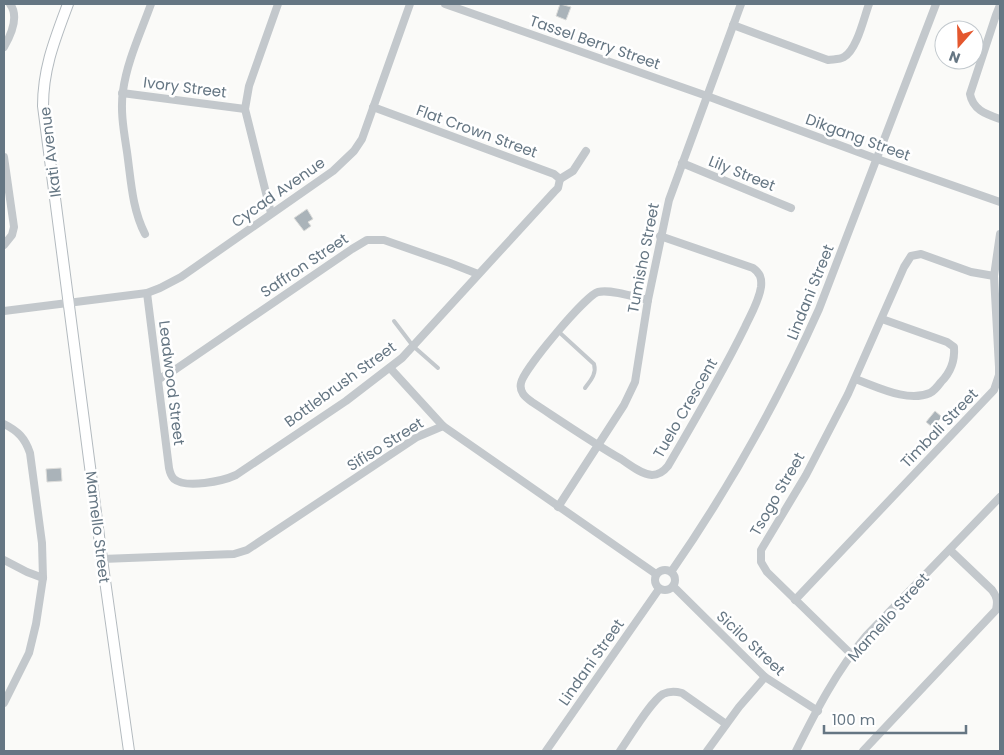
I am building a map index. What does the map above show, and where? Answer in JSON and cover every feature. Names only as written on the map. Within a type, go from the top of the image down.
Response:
[{"type":"street","points":[[4,47],[15,18],[13,7],[10,4]]},
{"type":"street","name":"Ikati Avenue","points":[[68,4],[48,62],[43,94],[46,130],[70,303]]},
{"type":"street","points":[[145,234],[133,198],[123,123],[122,93],[151,4]]},
{"type":"street","points":[[271,213],[245,109],[249,86],[278,4]]},
{"type":"street","name":"Cycad Avenue","points":[[4,311],[146,292],[160,288],[181,276],[333,171],[348,158],[362,139],[410,4]]},
{"type":"street","name":"Tassel Berry Street","points":[[445,4],[706,96]]},
{"type":"street","name":"Tumisho Street","points":[[558,507],[624,405],[635,382],[648,300],[669,200],[741,4]]},
{"type":"street","points":[[733,25],[828,60],[837,59],[843,58],[852,48],[869,4]]},
{"type":"street","name":"Lindani Street","points":[[671,572],[735,475],[788,377],[819,309],[936,4]]},
{"type":"street","points":[[1000,5],[970,94],[973,104],[977,108],[1000,119]]},
{"type":"street","name":"Ivory Street","points":[[122,93],[245,109]]},
{"type":"street","name":"Dikgang Street","points":[[706,96],[1000,202]]},
{"type":"street","name":"Flat Crown Street","points":[[373,107],[554,174],[560,179]]},
{"type":"street","points":[[560,179],[577,166],[586,150]]},
{"type":"street","points":[[4,158],[14,226],[12,235],[4,245]]},
{"type":"street","name":"Lily Street","points":[[682,163],[791,208]]},
{"type":"street","name":"Bottlebrush Street","points":[[172,476],[179,482],[190,484],[218,481],[236,475],[346,401],[390,368],[413,346],[558,188],[560,179]]},
{"type":"street","name":"Timbali Street","points":[[795,600],[994,390],[999,375],[994,276],[1000,234]]},
{"type":"street","name":"Tuelo Crescent","points":[[648,300],[615,293],[598,292],[586,301],[526,370],[521,383],[521,389],[525,397],[597,445],[644,473],[657,474],[663,471],[698,416],[738,342],[761,289],[761,277],[753,268],[660,236]]},
{"type":"street","name":"Saffron Street","points":[[159,379],[367,240],[375,239],[393,242],[478,274]]},
{"type":"street","name":"Tsogo Street","points":[[851,654],[766,572],[761,562],[761,550],[806,475],[854,379],[907,261],[911,256],[916,254],[929,256],[971,272],[994,276]]},
{"type":"street","name":"Leadwood Street","points":[[146,292],[172,476]]},
{"type":"street","name":"Mamello Street","points":[[70,303],[102,559],[129,751]]},
{"type":"street","points":[[854,379],[902,394],[921,396],[932,392],[948,376],[955,358],[954,347],[947,342],[882,319]]},
{"type":"street","points":[[390,368],[443,426]]},
{"type":"street","points":[[5,699],[29,652],[44,578],[42,543],[30,453],[21,435],[7,425]]},
{"type":"street","name":"Sifiso Street","points":[[102,559],[234,554],[247,550],[411,441],[443,426],[656,574]]},
{"type":"street","name":"Mamello Street","points":[[796,751],[851,654],[866,636],[1000,497]]},
{"type":"street","points":[[863,751],[996,610],[998,602],[992,590],[950,550]]},
{"type":"street","points":[[4,560],[27,572],[44,578]]},
{"type":"street","points":[[662,570],[671,572],[675,579],[673,586],[668,590],[659,589],[655,582],[656,574],[662,570]]},
{"type":"street","name":"Sicilo Street","points":[[673,586],[765,677],[818,711]]},
{"type":"street","name":"Lindani Street","points":[[546,751],[659,589]]},
{"type":"street","points":[[707,751],[726,724],[765,677]]},
{"type":"street","points":[[620,751],[653,704],[666,692],[682,694],[726,724]]},
{"type":"lane","points":[[394,321],[413,346],[438,368]]},
{"type":"lane","points":[[559,332],[594,364],[594,375],[585,388]]},
{"type":"building","points":[[560,4],[571,7],[566,20],[556,16]]},
{"type":"building","points":[[307,209],[313,219],[308,222],[311,226],[304,231],[294,218]]},
{"type":"building","points":[[935,411],[942,417],[932,427],[926,422]]},
{"type":"building","points":[[61,468],[62,481],[47,482],[46,469]]}]
